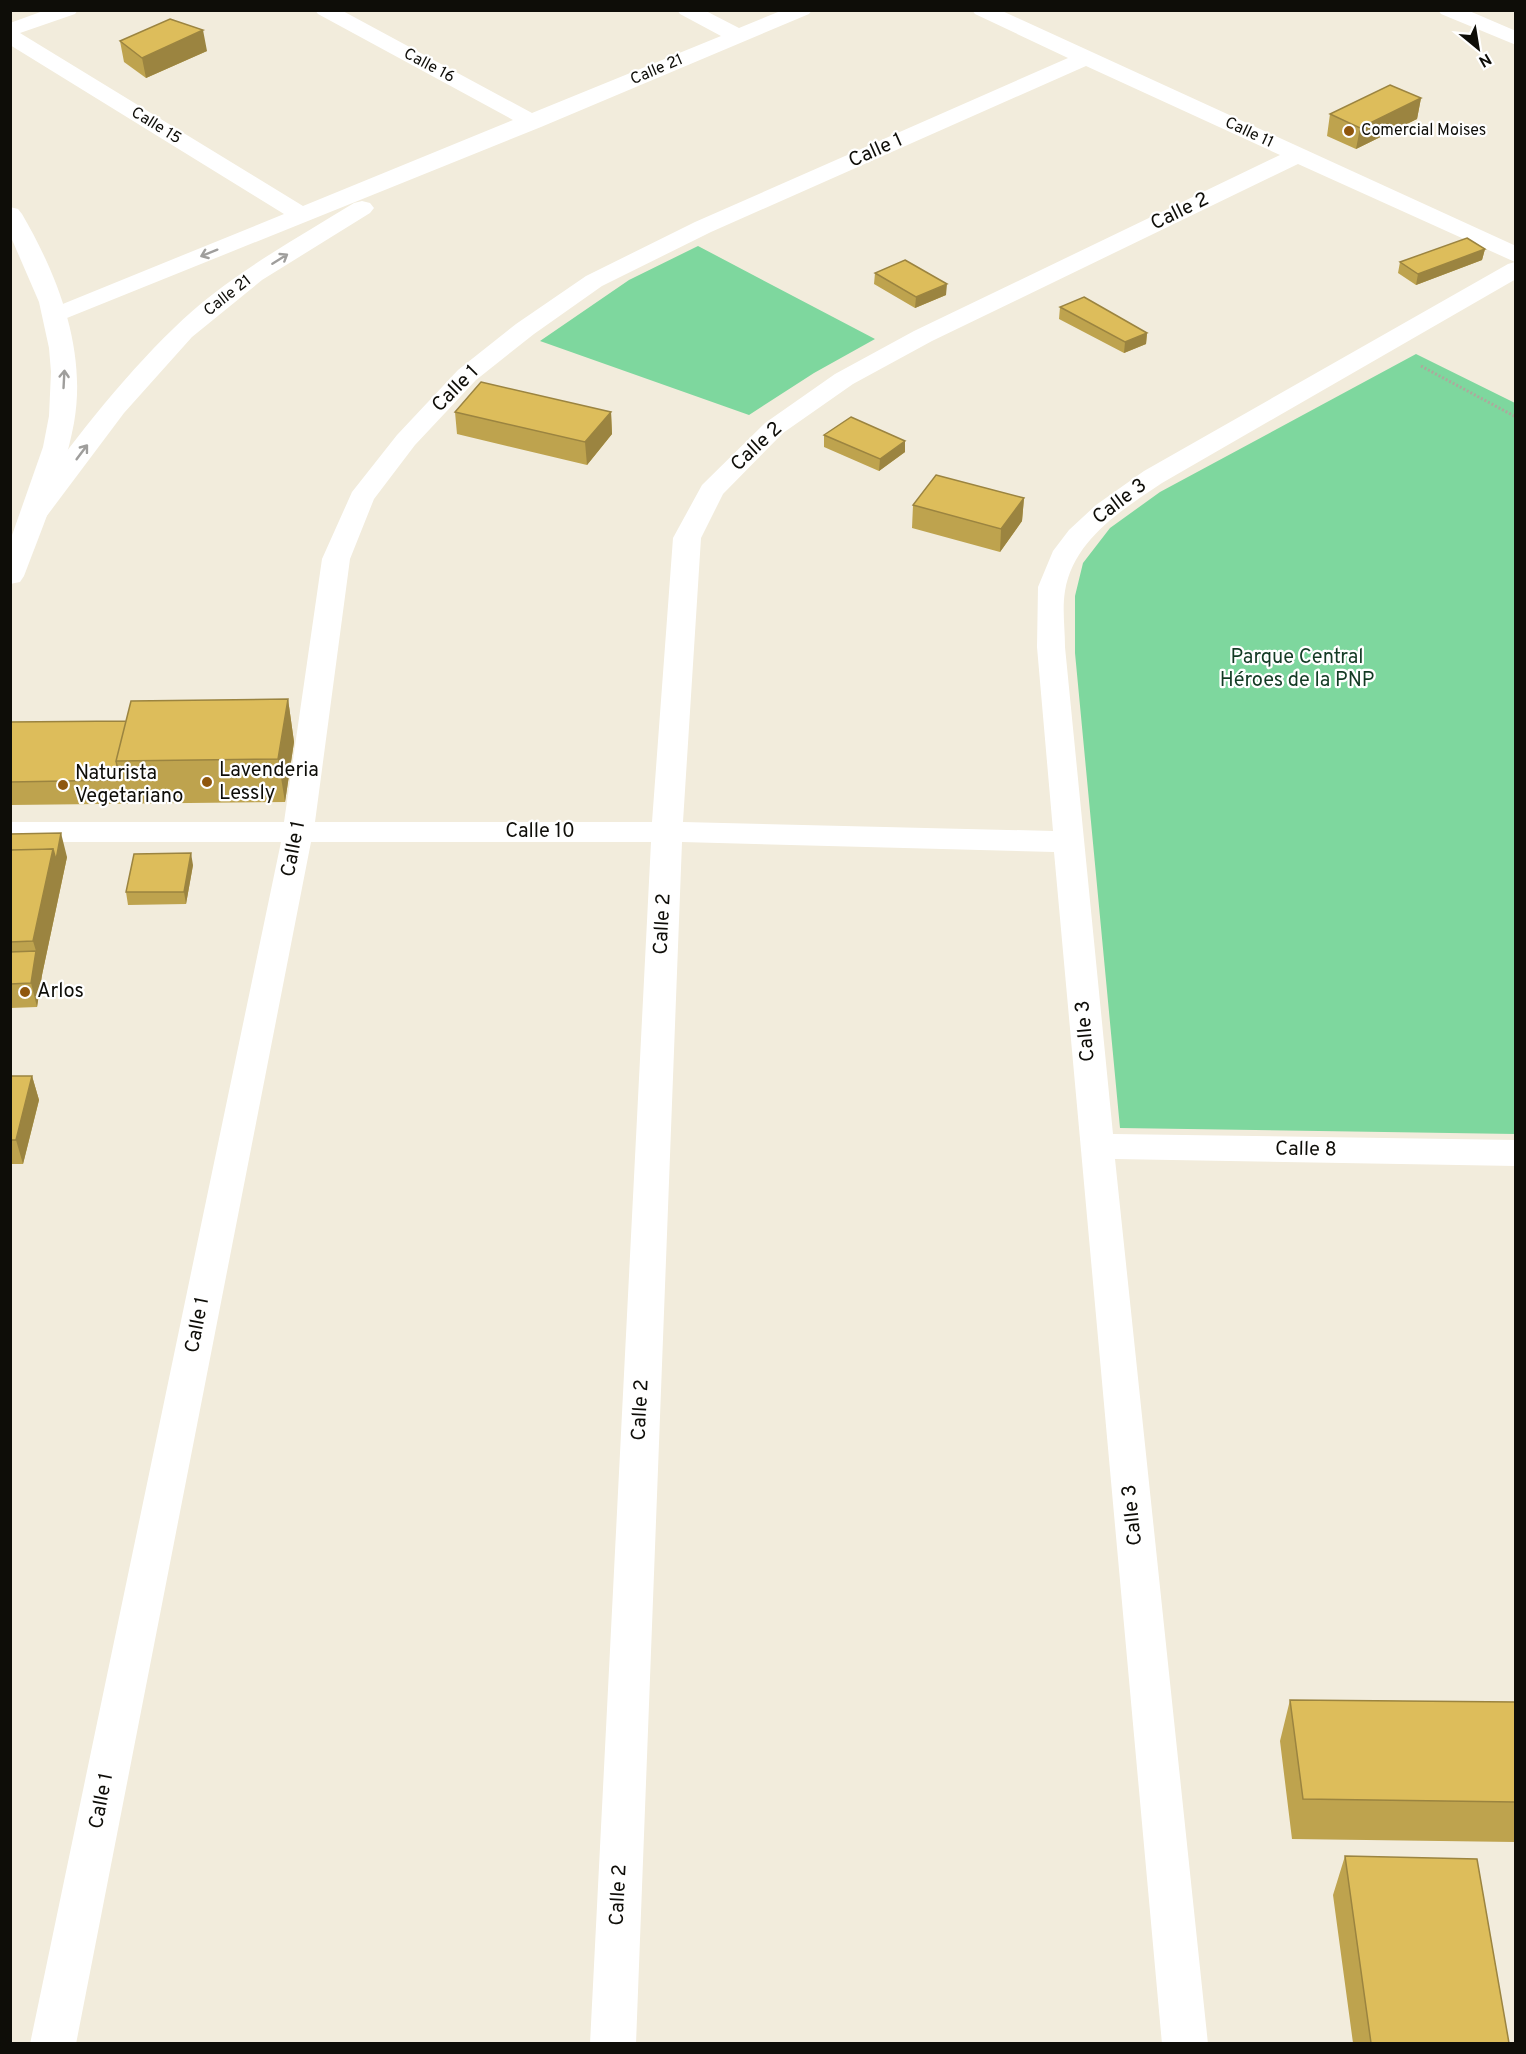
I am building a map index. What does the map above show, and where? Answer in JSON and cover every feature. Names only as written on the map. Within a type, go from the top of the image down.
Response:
[{"type":"street","points":[[10,30],[68,10]]},
{"type":"street","name":"Calle 16","points":[[325,10],[533,122]]},
{"type":"street","points":[[687,10],[737,36]]},
{"type":"street","name":"Calle 21","points":[[57,315],[802,10]]},
{"type":"street","name":"Calle 11","points":[[982,10],[1515,255]]},
{"type":"street","points":[[1448,10],[1515,39]]},
{"type":"street","name":"Calle 15","points":[[10,36],[302,215]]},
{"type":"street","name":"Calle 1","points":[[53,2043],[298,832],[336,559],[361,498],[406,440],[467,375],[525,329],[594,281],[703,227],[1086,58]]},
{"type":"street","name":"Calle 21","points":[[34,515],[115,408],[183,332],[254,275],[352,214],[479,144]]},
{"type":"street","name":"Calle 2","points":[[613,2043],[667,832],[687,538],[711,491],[774,428],[844,379],[923,336],[1298,155]]},
{"type":"street","points":[[10,214],[28,244],[57,315],[64,369],[61,427],[34,515],[10,576]]},
{"type":"street","name":"Calle 3","points":[[1185,2043],[1097,1146],[1051,647],[1052,588],[1063,554],[1098,515],[1153,477],[1515,268]]},
{"type":"street","name":"Calle 10","points":[[10,832],[667,832],[1069,842]]},
{"type":"street","name":"Calle 8","points":[[1097,1146],[1515,1153]]},
{"type":"path","points":[[1382,346],[1515,417]]},
{"type":"green space","points":[[698,246],[875,339],[814,373],[749,415],[540,341],[629,280]]},
{"type":"green space","name":"Parque Central Héroes de la PNP","points":[[1416,354],[1515,403],[1515,1134],[1120,1128],[1075,653],[1075,596],[1083,563],[1110,528],[1160,492]]},
{"type":"building","points":[[170,19],[203,30],[142,58],[120,41]]},
{"type":"building","points":[[1390,85],[1421,98],[1360,128],[1330,114]]},
{"type":"building","points":[[1467,238],[1485,249],[1418,274],[1400,262]]},
{"type":"building","points":[[905,260],[947,284],[916,297],[875,273]]},
{"type":"building","points":[[1084,297],[1147,333],[1125,342],[1060,307]]},
{"type":"building","points":[[481,382],[611,412],[585,442],[455,412]]},
{"type":"building","points":[[851,417],[905,441],[880,459],[824,435]]},
{"type":"building","points":[[936,475],[1024,498],[1001,529],[913,505]]},
{"type":"building","points":[[288,699],[278,759],[116,761],[131,701]]},
{"type":"building","points":[[126,721],[116,761],[120,780],[10,782],[10,722]]},
{"type":"building","points":[[61,833],[56,860],[53,849],[10,850],[10,834]]},
{"type":"building","points":[[53,849],[33,941],[10,942],[10,850]]},
{"type":"building","points":[[191,853],[184,892],[126,892],[134,854]]},
{"type":"building","points":[[36,951],[31,983],[10,984],[10,952]]},
{"type":"building","points":[[10,1076],[32,1076],[16,1140],[10,1140]]},
{"type":"building","points":[[1290,1700],[1515,1702],[1515,1802],[1303,1799]]},
{"type":"building","points":[[1345,1856],[1477,1859],[1509,2043],[1371,2043]]},
{"type":"place","name":"Comercial Moises","points":[[1349,131]]},
{"type":"place","name":"Lavenderia Lessly","points":[[207,782]]},
{"type":"place","name":"Naturista Vegetariano","points":[[63,785]]},
{"type":"place","name":"Arlos","points":[[25,992]]}]
